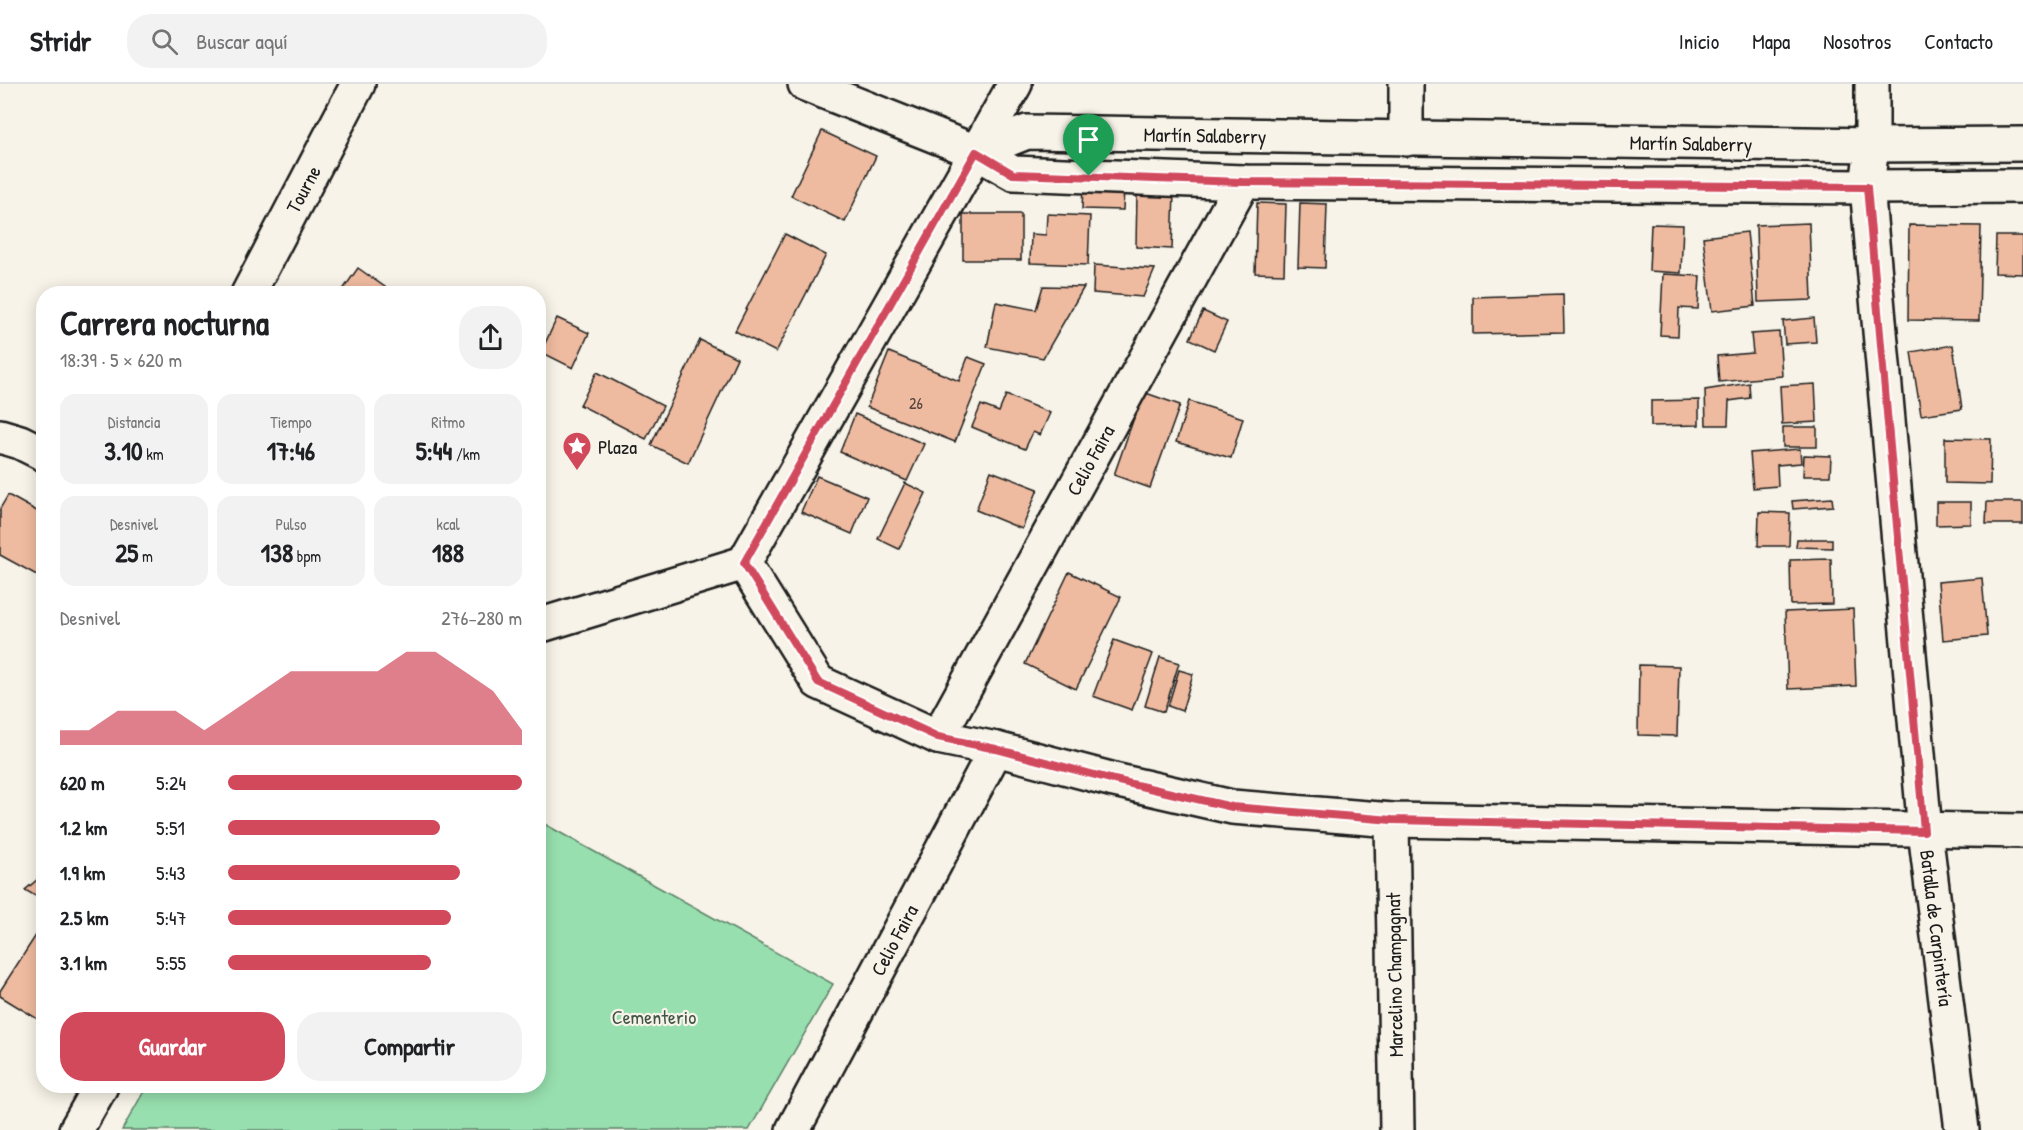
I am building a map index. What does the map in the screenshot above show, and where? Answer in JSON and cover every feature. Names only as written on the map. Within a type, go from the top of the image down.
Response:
[{"type":"street","name":"Tourne","points":[[252,286],[358,84]]},
{"type":"street","points":[[805,84],[976,152],[1013,174],[1242,182],[2023,186]]},
{"type":"street","points":[[546,624],[744,563],[1015,84]]},
{"type":"street","points":[[1406,84],[1406,139]]},
{"type":"street","name":"Batalla de Carpintería","points":[[1872,84],[1872,145],[1867,187],[1924,831],[1962,1130]]},
{"type":"street","name":"Martín Salaberry","points":[[976,152],[1027,132],[1872,145],[2023,144]]},
{"type":"street","name":"Celio Faira","points":[[938,737],[1242,182]]},
{"type":"street","points":[[0,436],[36,450]]},
{"type":"street","points":[[744,563],[818,682],[938,737],[1232,807],[1392,820],[2023,831]]},
{"type":"street","name":"Celio Faira","points":[[793,1130],[996,749]]},
{"type":"street","name":"Marcelino Champagnat","points":[[1392,820],[1397,1130]]},
{"type":"street","points":[[76,1130],[97,1093]]},
{"type":"green space","name":"Cementerio","points":[[546,825],[833,984],[749,1130],[122,1130],[143,1093],[546,1093]]},
{"type":"building","points":[[822,131],[876,156],[845,222],[791,196]]},
{"type":"building","points":[[1083,186],[1124,187],[1123,210],[1082,209]]},
{"type":"building","points":[[1137,192],[1174,193],[1172,249],[1136,247]]},
{"type":"building","points":[[1257,203],[1286,204],[1284,274],[1255,273]]},
{"type":"building","points":[[1300,203],[1327,204],[1325,268],[1298,267]]},
{"type":"building","points":[[963,214],[1021,214],[1021,260],[963,260]]},
{"type":"building","points":[[1047,214],[1090,216],[1088,265],[1030,263],[1031,234],[1046,235]]},
{"type":"building","points":[[1809,223],[1812,300],[1758,302],[1756,225]]},
{"type":"building","points":[[1651,224],[1683,225],[1681,273],[1649,271]]},
{"type":"building","points":[[1909,225],[1981,226],[1979,321],[1908,320]]},
{"type":"building","points":[[1747,232],[1755,306],[1712,311],[1703,237]]},
{"type":"building","points":[[785,234],[826,255],[776,352],[735,331]]},
{"type":"building","points":[[1996,236],[2023,236],[2023,274],[1995,273]]},
{"type":"building","points":[[1094,265],[1155,269],[1143,297],[1093,293]]},
{"type":"building","points":[[358,268],[383,286],[346,286]]},
{"type":"building","points":[[1663,274],[1700,276],[1698,309],[1679,308],[1678,336],[1660,335]]},
{"type":"building","points":[[1043,286],[1084,287],[1043,358],[987,347],[996,302],[1036,310]]},
{"type":"building","points":[[1563,294],[1564,332],[1473,334],[1473,297]]},
{"type":"building","points":[[1203,311],[1227,322],[1214,350],[1190,339]]},
{"type":"building","points":[[557,318],[589,333],[573,368],[546,354],[546,341]]},
{"type":"building","points":[[1814,318],[1816,342],[1785,344],[1783,321]]},
{"type":"building","points":[[1779,332],[1782,376],[1719,382],[1717,356],[1753,353],[1751,334]]},
{"type":"building","points":[[700,340],[737,358],[688,463],[651,445]]},
{"type":"building","points":[[1953,345],[1962,409],[1921,415],[1911,352]]},
{"type":"building","points":[[889,352],[959,381],[968,357],[986,364],[955,442],[867,407]]},
{"type":"building","points":[[597,372],[663,406],[646,439],[580,405]]},
{"type":"building","points":[[1749,383],[1750,398],[1729,401],[1728,425],[1706,425],[1705,390]]},
{"type":"building","points":[[1815,384],[1817,422],[1782,424],[1780,386]]},
{"type":"building","points":[[1143,392],[1180,405],[1150,488],[1114,475]]},
{"type":"building","points":[[1006,395],[1050,413],[1040,435],[1033,432],[1025,449],[972,427],[981,405],[999,412]]},
{"type":"building","points":[[1699,400],[1699,425],[1651,426],[1651,401]]},
{"type":"building","points":[[1189,401],[1243,418],[1231,458],[1176,442]]},
{"type":"building","points":[[855,414],[924,444],[907,481],[840,452]]},
{"type":"building","points":[[1783,427],[1817,427],[1817,447],[1783,447]]},
{"type":"building","points":[[1945,438],[1991,439],[1990,484],[1945,483]]},
{"type":"building","points":[[1800,449],[1801,463],[1777,465],[1778,486],[1753,488],[1750,453]]},
{"type":"building","points":[[1804,455],[1831,456],[1830,476],[1803,476]]},
{"type":"building","points":[[991,471],[1038,489],[1022,529],[976,510]]},
{"type":"building","points":[[817,476],[867,497],[852,534],[801,512]]},
{"type":"building","points":[[905,483],[926,493],[899,549],[878,539]]},
{"type":"building","points":[[8,495],[36,511],[36,575],[0,555],[0,509]]},
{"type":"building","points":[[1832,498],[1833,506],[1793,509],[1792,501]]},
{"type":"building","points":[[1936,502],[1971,502],[1971,524],[1936,525]]},
{"type":"building","points":[[1987,502],[2023,502],[2023,524],[1986,524]]},
{"type":"building","points":[[1759,512],[1790,513],[1789,546],[1758,546]]},
{"type":"building","points":[[1797,539],[1832,539],[1832,548],[1796,547]]},
{"type":"building","points":[[1831,559],[1832,604],[1791,605],[1790,560]]},
{"type":"building","points":[[1069,572],[1121,597],[1076,689],[1025,664]]},
{"type":"building","points":[[1982,578],[1987,636],[1943,640],[1938,582]]},
{"type":"building","points":[[1853,609],[1856,686],[1788,689],[1785,612]]},
{"type":"building","points":[[1114,640],[1153,654],[1132,710],[1093,696]]},
{"type":"building","points":[[1160,657],[1179,663],[1164,712],[1145,706]]},
{"type":"building","points":[[1639,665],[1679,666],[1677,736],[1638,735]]},
{"type":"building","points":[[1179,670],[1193,674],[1182,711],[1168,706]]},
{"type":"building","points":[[36,881],[36,896],[25,890]]},
{"type":"building","points":[[36,935],[36,1018],[0,996],[0,991]]},
{"type":"place","name":"Plaza","points":[[577,472]]},
{"type":"route","points":[[976,152],[1013,174],[1089,176],[1242,182],[1867,187],[1924,831],[1392,820],[1232,807],[938,737],[818,682],[744,563],[976,152]]}]
